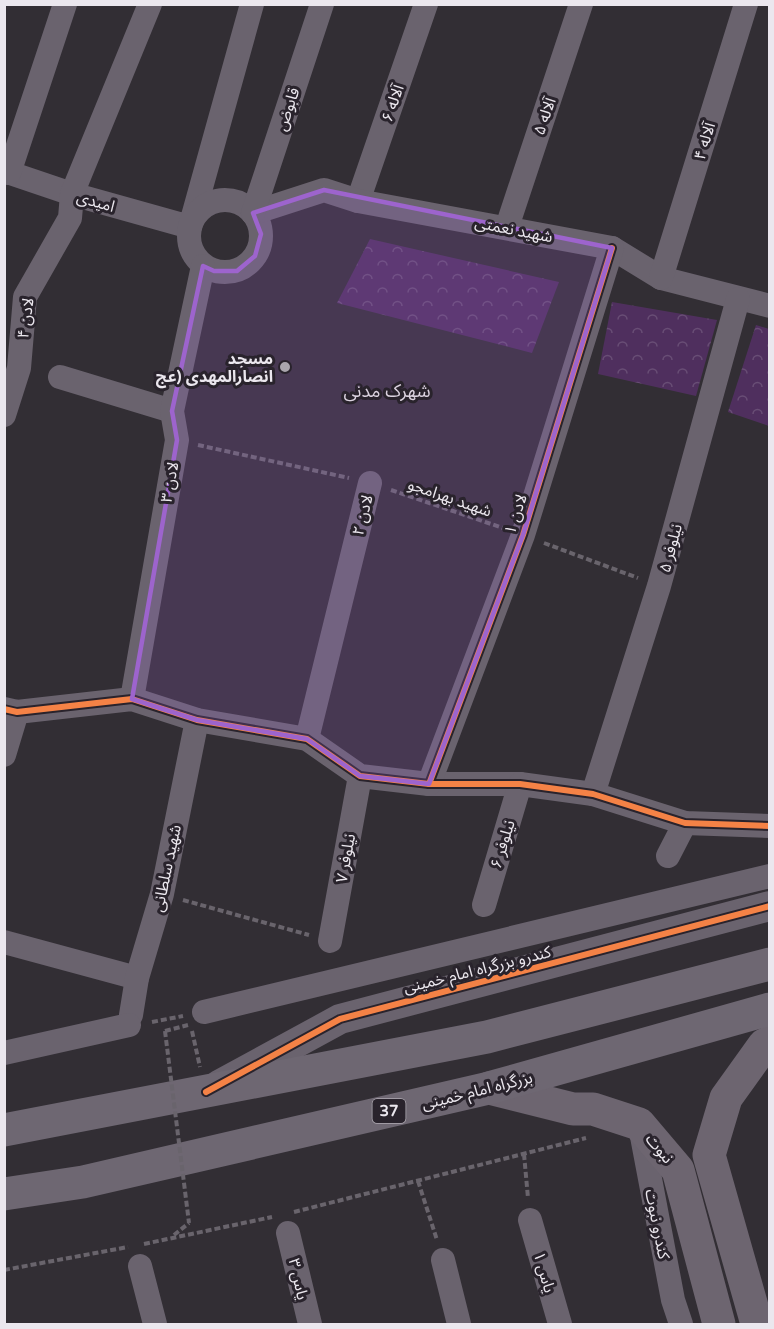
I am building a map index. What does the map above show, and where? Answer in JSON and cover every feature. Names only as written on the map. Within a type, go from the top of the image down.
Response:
[{"type":"highway","points":[[4,1130],[487,1037],[770,964]]},
{"type":"highway","name":"بزرگراه امام خمینی","points":[[4,1194],[83,1182],[489,1088],[770,1009]]},
{"type":"main road","points":[[757,1324],[709,1155],[726,1098],[764,1045],[770,1042]]},
{"type":"main road","name":"نبوت","points":[[489,1088],[573,1109],[593,1109],[639,1124],[678,1170],[720,1324]]},
{"type":"street","points":[[7,172],[64,4]]},
{"type":"street","name":"لادن ۴","points":[[4,414],[19,368],[15,294],[70,219],[72,194],[150,4]]},
{"type":"street","points":[[190,227],[202,208],[212,202],[234,201],[253,213],[261,234],[255,256],[237,271],[214,272],[203,266],[190,249],[190,227],[252,4]]},
{"type":"street","name":"قابوض","points":[[253,213],[322,4]]},
{"type":"street","name":"آلاله ۶","points":[[358,201],[426,4]]},
{"type":"street","name":"آلاله ۵","points":[[507,227],[581,4]]},
{"type":"street","name":"آلاله ۴","points":[[661,278],[746,4]]},
{"type":"street","name":"امیدی","points":[[7,172],[72,194],[190,227]]},
{"type":"street","name":"شهید نعمتی","points":[[253,213],[324,190],[358,201],[612,248],[661,278],[770,306]]},
{"type":"street","name":"لادن ۱","points":[[429,784],[523,535],[612,248]]},
{"type":"street","name":"لادن ۳","points":[[132,699],[177,440],[172,411],[203,266]]},
{"type":"street","name":"نیلوفر ۵","points":[[593,794],[659,586],[738,299]]},
{"type":"street","points":[[60,377],[172,411]]},
{"type":"street","name":"لادن ۲","points":[[307,739],[370,483]]},
{"type":"street","points":[[4,755],[10,711],[132,699],[196,720],[307,739],[360,776],[429,784],[520,784],[593,794],[685,823],[770,826]]},
{"type":"street","name":"شهید سلطانی","points":[[130,1020],[137,978],[162,894],[196,720]]},
{"type":"street","name":"نیلوفر ۷","points":[[330,941],[360,776]]},
{"type":"street","name":"نیلوفر ۶","points":[[484,905],[520,784]]},
{"type":"street","points":[[668,856],[685,823]]},
{"type":"street","points":[[204,1012],[770,876]]},
{"type":"street","name":"کندرو بزرگراه امام خمینی","points":[[206,1092],[340,1019],[770,906]]},
{"type":"street","points":[[4,942],[137,978]]},
{"type":"street","points":[[4,1053],[130,1020]]},
{"type":"street","name":"کندرو نبوت","points":[[639,1124],[673,1300],[681,1324]]},
{"type":"street","name":"یاس ۱","points":[[530,1220],[560,1324]]},
{"type":"street","name":"یاس ۳","points":[[284,1221],[310,1324]]},
{"type":"street","points":[[137,1253],[155,1324]]},
{"type":"street","points":[[443,1260],[459,1324]]},
{"type":"path","points":[[162,894],[330,941]]},
{"type":"path","points":[[130,1020],[204,1012]]},
{"type":"path","points":[[4,1270],[137,1253],[176,1234],[189,1223],[165,1031],[190,1024],[206,1092]]},
{"type":"path","points":[[162,1240],[284,1221],[418,1180],[593,1136]]},
{"type":"path","points":[[524,1154],[530,1220]]},
{"type":"path","points":[[418,1180],[443,1260]]},
{"type":"highlighted area","points":[[324,190],[612,248],[523,535],[429,784],[360,776],[307,739],[197,720],[132,699],[177,440],[172,411],[203,266],[214,271],[237,271],[255,256],[261,234],[253,213]]},
{"type":"green space","points":[[370,239],[559,282],[532,353],[337,303]]},
{"type":"green space","points":[[612,302],[717,320],[696,396],[598,374]]},
{"type":"green space","points":[[756,325],[769,329],[769,426],[728,412]]},
{"type":"cycle path","points":[[429,784],[523,535],[612,248]]},
{"type":"cycle path","points":[[4,709],[17,712],[132,699],[197,720],[307,739],[360,776],[429,784],[520,784],[593,794],[685,823],[770,826]]},
{"type":"cycle path","points":[[206,1092],[340,1019],[770,906]]},
{"type":"place","name":"مسجد انصارالمهدی (عج","points":[[285,367]]},
{"type":"district","name":"شهرک مدنی","points":[[387,391]]}]
